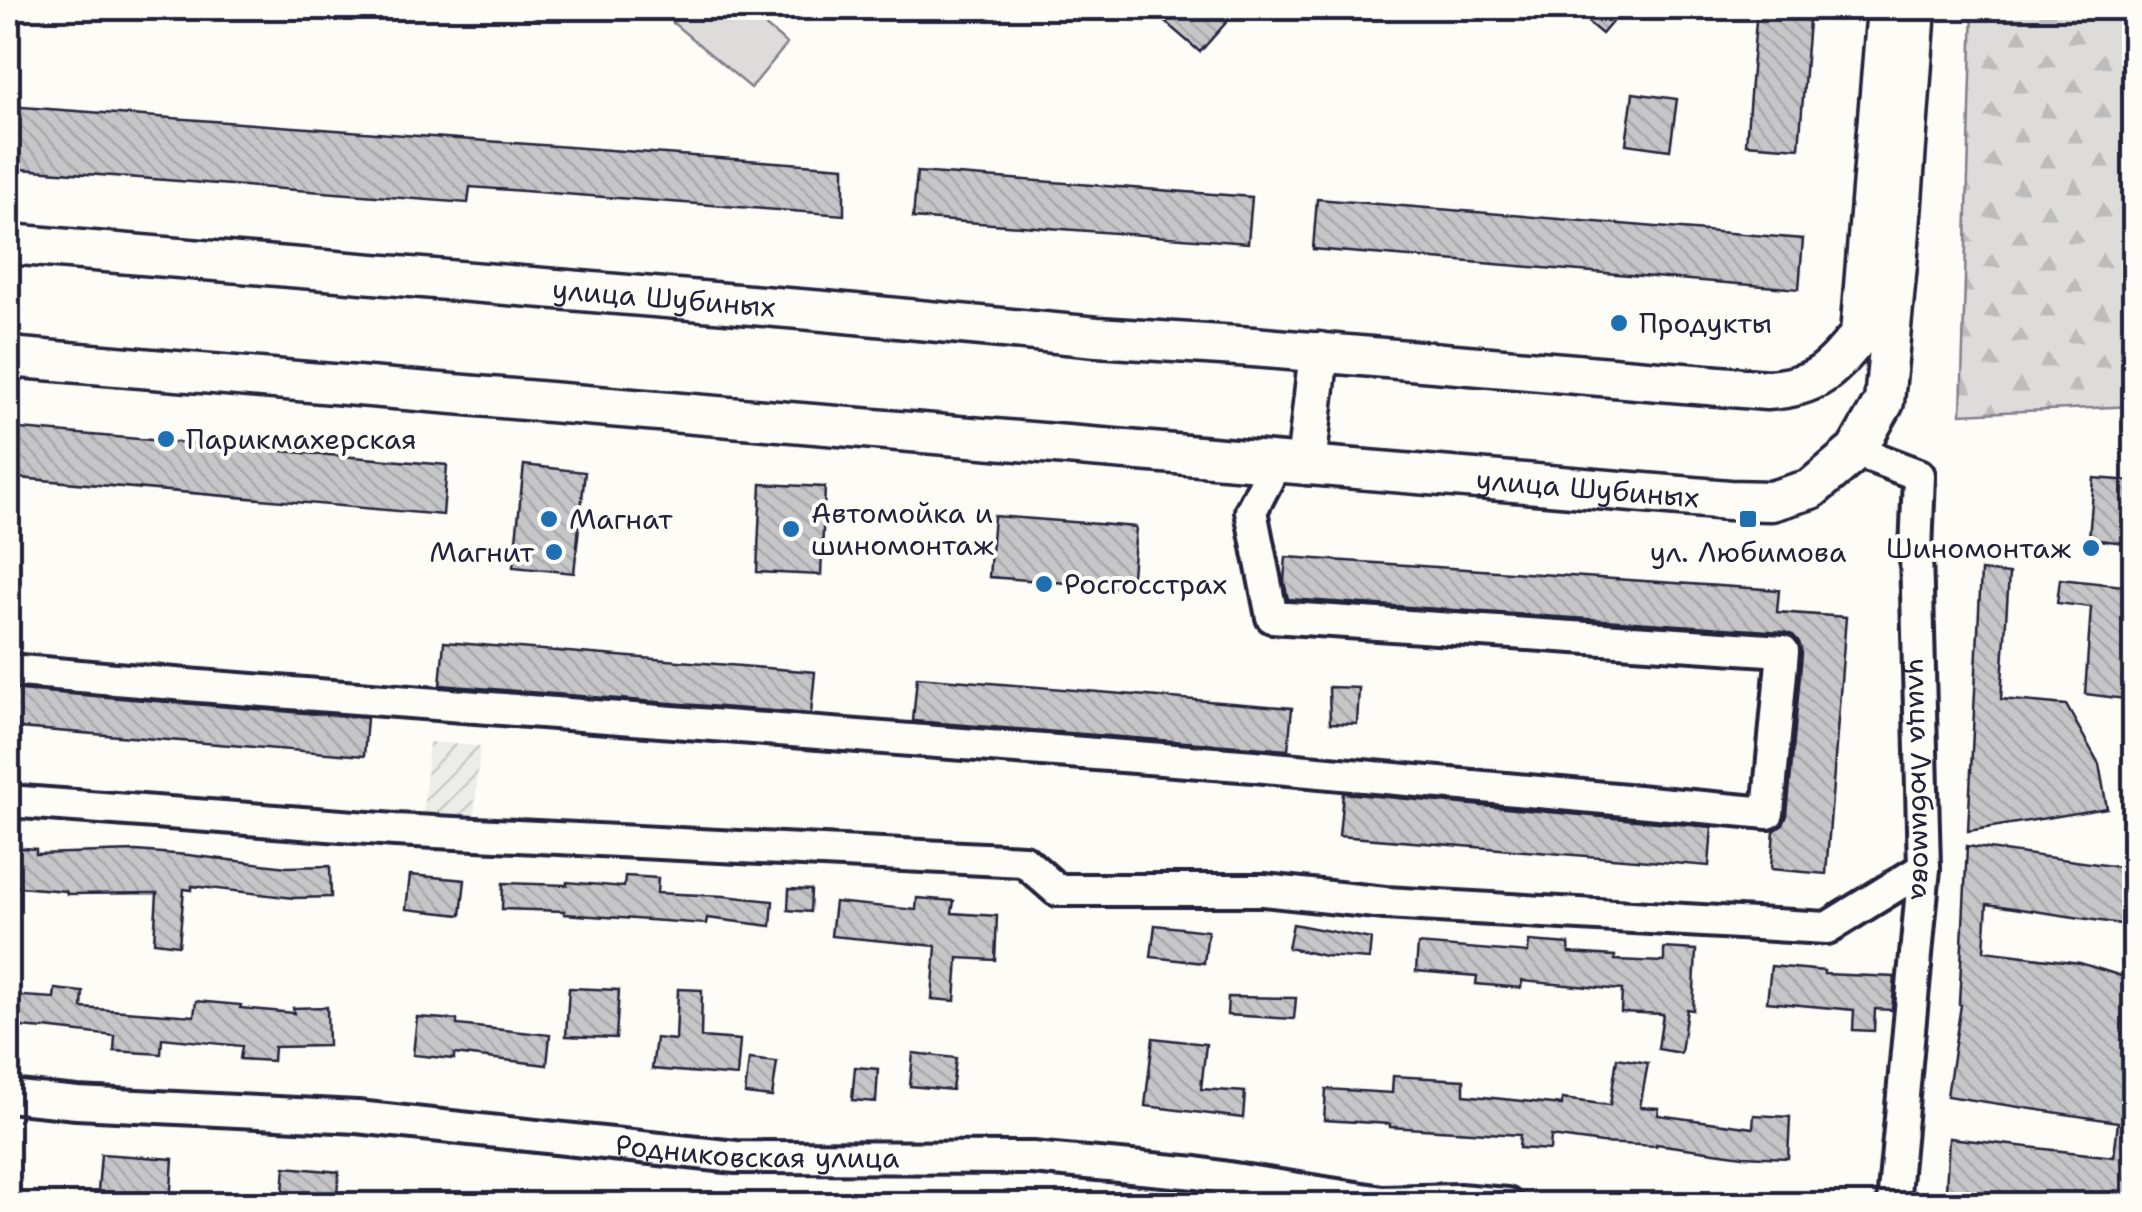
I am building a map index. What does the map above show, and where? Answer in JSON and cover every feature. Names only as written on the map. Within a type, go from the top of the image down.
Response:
[{"type":"main road","name":"улица Шубиных","points":[[8,244],[1097,337],[1768,390],[1793,388],[1834,366],[1860,335],[1887,8]]},
{"type":"main road","points":[[1856,451],[1884,402],[1916,8]]},
{"type":"main road","points":[[1291,464],[1319,352]]},
{"type":"main road","name":"улица Шубиных","points":[[8,357],[1728,500],[1770,500],[1811,490],[1856,451]]},
{"type":"street","name":"улица Любимова","points":[[1856,451],[1920,474],[1916,552],[1924,868],[1892,1204]]},
{"type":"street","points":[[8,670],[1254,766],[1768,813],[1783,651],[1272,617],[1251,512],[1291,464]]},
{"type":"street","points":[[8,801],[396,830],[1024,861],[1057,890],[1264,890],[1386,903],[1826,928],[1924,868]]},
{"type":"street","name":"Родниковская улица","points":[[8,1096],[357,1117],[736,1157],[1032,1158],[1196,1173],[1382,1202],[1459,1200],[1507,1204]]},
{"type":"shaded area","points":[[429,742],[480,746],[474,819],[423,815]]},
{"type":"green space","points":[[683,8],[744,8],[787,44],[751,88],[672,22]]},
{"type":"green space","points":[[1973,8],[2134,8],[2134,406],[1961,414]]},
{"type":"building","points":[[1149,8],[1239,8],[1200,52]]},
{"type":"building","points":[[1571,8],[1624,8],[1602,34]]},
{"type":"building","points":[[1757,8],[1810,8],[1799,148],[1746,144]]},
{"type":"building","points":[[1633,93],[1677,99],[1670,150],[1626,144]]},
{"type":"building","points":[[8,106],[844,167],[844,215],[470,187],[468,203],[8,168]]},
{"type":"building","points":[[917,172],[1252,197],[1248,243],[913,218]]},
{"type":"building","points":[[1317,199],[1803,239],[1799,289],[1313,249]]},
{"type":"building","points":[[8,428],[447,465],[443,515],[8,477]]},
{"type":"building","name":"Магнат","points":[[524,465],[585,472],[574,573],[513,567]]},
{"type":"building","points":[[2094,478],[2132,481],[2127,543],[2089,539]]},
{"type":"building","name":"Автомойка и шиномонтаж","points":[[761,484],[825,487],[821,575],[757,572]]},
{"type":"building","points":[[994,516],[1136,527],[1131,588],[989,577]]},
{"type":"building","points":[[1286,557],[1779,590],[1777,612],[1846,617],[1826,874],[1771,869],[1774,831],[1783,825],[1787,815],[1802,653],[1793,635],[1288,599],[1284,581]]},
{"type":"building","points":[[1981,571],[2009,574],[2001,699],[2066,705],[2099,764],[2107,808],[1968,831]]},
{"type":"building","points":[[2060,579],[2134,587],[2134,700],[2085,694],[2091,607],[2057,603]]},
{"type":"building","points":[[444,642],[815,672],[811,714],[440,685]]},
{"type":"building","points":[[917,677],[1292,708],[1288,750],[913,721]]},
{"type":"building","points":[[1329,687],[1359,688],[1357,724],[1330,723]]},
{"type":"building","points":[[8,689],[367,718],[364,756],[8,727]]},
{"type":"building","points":[[1343,793],[1712,827],[1709,866],[1339,836]]},
{"type":"building","points":[[1967,846],[2134,869],[2134,926],[1987,904],[1984,951],[2080,963],[2134,980],[2134,1204],[2065,1204],[1946,1190],[1949,1138],[2114,1157],[2118,1122],[1947,1096],[1961,1005]]},
{"type":"building","points":[[8,847],[36,849],[36,854],[136,851],[287,867],[330,866],[331,897],[294,898],[192,886],[192,890],[184,889],[179,945],[154,942],[157,893],[67,894],[8,886]]},
{"type":"building","points":[[410,875],[465,880],[461,915],[406,909]]},
{"type":"building","points":[[625,876],[658,878],[657,893],[773,901],[771,926],[707,918],[706,924],[502,909],[503,883],[567,882],[624,887]]},
{"type":"building","points":[[789,889],[811,890],[810,912],[788,910]]},
{"type":"building","points":[[917,898],[954,901],[952,913],[997,916],[995,960],[958,958],[955,1001],[932,999],[936,946],[831,936],[835,902],[916,910]]},
{"type":"building","points":[[1293,924],[1371,939],[1369,959],[1288,948]]},
{"type":"building","points":[[1155,925],[1208,931],[1204,963],[1151,957]]},
{"type":"building","points":[[1529,941],[1569,944],[1569,953],[1615,956],[1615,960],[1664,962],[1664,948],[1696,950],[1693,1010],[1687,1009],[1681,1053],[1658,1049],[1663,1014],[1621,1012],[1622,990],[1522,981],[1521,988],[1476,984],[1477,976],[1416,971],[1418,944],[1528,953]]},
{"type":"building","points":[[1771,966],[1824,974],[1895,977],[1892,1010],[1875,1009],[1874,1031],[1853,1030],[1854,1010],[1767,1002]]},
{"type":"building","points":[[569,988],[619,990],[616,1038],[566,1036]]},
{"type":"building","points":[[55,989],[83,992],[82,1008],[194,1016],[196,1001],[294,1013],[293,1008],[327,1007],[328,1046],[274,1047],[273,1061],[240,1059],[242,1046],[162,1038],[161,1054],[114,1051],[115,1036],[8,1026],[8,995],[54,998]]},
{"type":"building","points":[[678,989],[702,990],[701,1037],[740,1040],[737,1076],[652,1069],[656,1038],[676,1040]]},
{"type":"building","points":[[1228,997],[1296,998],[1294,1019],[1227,1015]]},
{"type":"building","points":[[417,1017],[550,1035],[547,1065],[454,1054],[454,1059],[413,1055]]},
{"type":"building","points":[[1153,1038],[1206,1044],[1201,1089],[1245,1092],[1243,1118],[1145,1106]]},
{"type":"building","points":[[913,1053],[956,1058],[952,1090],[910,1086]]},
{"type":"building","points":[[1617,1058],[1648,1063],[1640,1107],[1659,1108],[1658,1115],[1753,1128],[1754,1115],[1790,1117],[1788,1158],[1551,1136],[1550,1150],[1519,1148],[1520,1135],[1324,1120],[1326,1089],[1392,1093],[1393,1076],[1464,1080],[1464,1095],[1562,1105],[1562,1099],[1610,1105]]},
{"type":"building","points":[[749,1059],[777,1062],[772,1097],[745,1094]]},
{"type":"building","points":[[855,1067],[878,1069],[876,1102],[852,1100]]},
{"type":"building","points":[[101,1154],[173,1159],[170,1204],[97,1204]]},
{"type":"building","points":[[285,1167],[339,1172],[336,1204],[282,1204]]},
{"type":"place","name":"Продукты","points":[[1619,323]]},
{"type":"place","name":"Парикмахерская","points":[[166,439]]},
{"type":"place","name":"Магнат","points":[[549,519]]},
{"type":"place","name":"ул. Любимова","points":[[1748,519]]},
{"type":"place","name":"Автомойка и шиномонтаж","points":[[791,529]]},
{"type":"place","name":"Шиномонтаж","points":[[2091,548]]},
{"type":"place","name":"Магнит","points":[[554,552]]},
{"type":"place","name":"Росгосстрах","points":[[1044,584]]}]
